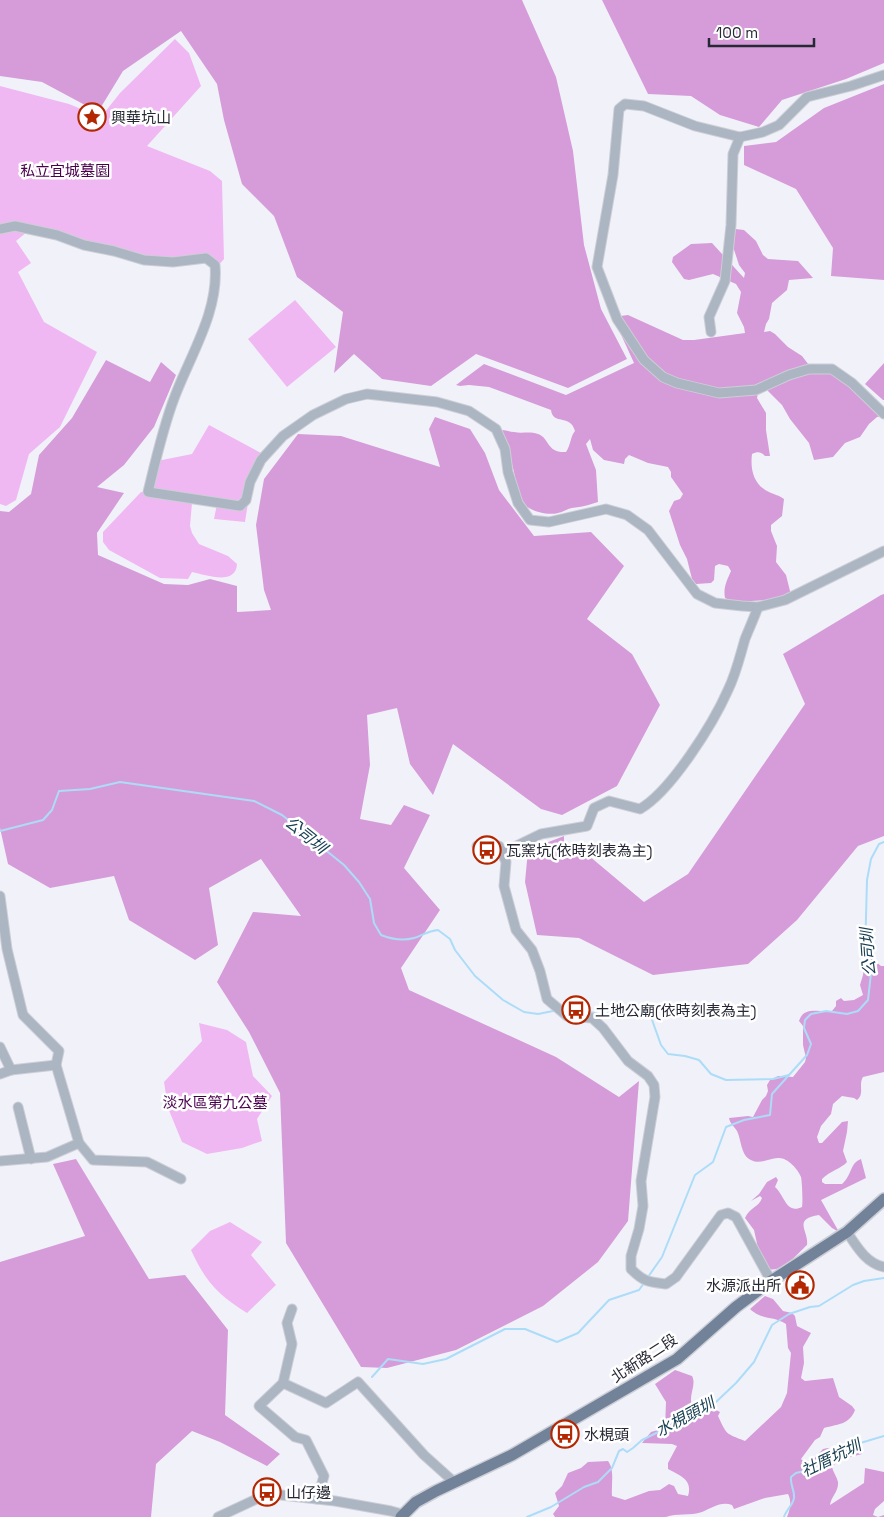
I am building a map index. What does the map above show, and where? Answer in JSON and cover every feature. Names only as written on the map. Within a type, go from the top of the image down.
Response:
[{"type":"main road","name":"北新路二段","points":[[401,1516],[416,1502],[454,1482],[512,1456],[676,1359],[736,1306],[847,1232],[884,1199]]},
{"type":"street","points":[[884,75],[852,86],[807,97],[778,125],[763,132],[740,137],[695,126],[644,106],[625,104],[619,109],[613,175],[597,267],[617,319],[644,360],[663,377],[677,383],[719,393],[756,390],[789,375],[809,369],[832,369],[852,383],[884,414]]},
{"type":"street","points":[[712,332],[709,318],[725,281],[731,225],[733,154],[740,137]]},
{"type":"street","points":[[0,229],[15,226],[56,235],[84,245],[144,260],[173,262],[206,258],[215,265],[216,279],[208,317],[160,440],[148,492],[240,506],[246,500],[250,482],[261,460],[283,436],[313,415],[346,399],[367,394],[437,402],[469,411],[496,429],[505,449],[508,472],[518,503],[530,520],[550,522],[606,509],[627,515],[648,530],[697,594],[715,603],[758,608],[785,600],[884,551]]},
{"type":"street","points":[[502,853],[541,834],[587,826],[594,808],[609,801],[640,809],[652,802],[692,753],[728,691],[758,608]]},
{"type":"street","points":[[478,846],[490,844],[499,846],[506,862],[504,886],[516,930],[532,950],[540,971],[547,999],[567,1016],[592,1018],[603,1028],[628,1061],[648,1076],[654,1085],[655,1097],[641,1181],[643,1206],[639,1230],[631,1256],[631,1269],[645,1281],[666,1284],[676,1277],[721,1215],[728,1213],[736,1217],[771,1281]]},
{"type":"street","points":[[0,896],[2,924],[23,1015],[59,1051],[56,1065],[80,1143],[93,1160],[147,1162],[181,1179]]},
{"type":"street","points":[[0,1047],[11,1070]]},
{"type":"street","points":[[0,1074],[11,1070],[56,1065]]},
{"type":"street","points":[[18,1107],[31,1159]]},
{"type":"street","points":[[0,1161],[47,1157],[80,1143]]},
{"type":"street","points":[[847,1232],[868,1260],[884,1267]]},
{"type":"street","points":[[292,1309],[287,1323],[292,1344],[283,1383],[259,1406],[295,1437],[306,1440],[324,1476],[317,1499]]},
{"type":"street","points":[[283,1383],[326,1403],[358,1382],[424,1455],[454,1482]]},
{"type":"street","points":[[218,1517],[265,1495],[317,1499],[391,1511],[401,1516]]},
{"type":"green space","name":"私立宜城墓園","points":[[175,39],[189,53],[201,86],[147,146],[210,171],[222,181],[224,259],[218,266],[210,258],[144,257],[33,227],[16,241],[31,263],[18,272],[44,322],[97,352],[60,427],[29,454],[16,500],[6,506],[0,504],[0,86],[69,104],[101,117],[120,93]]},
{"type":"green space","points":[[295,300],[336,347],[287,387],[248,339]]},
{"type":"green space","points":[[209,425],[261,453],[241,504],[150,490],[157,461],[192,454]]},
{"type":"green space","points":[[141,492],[192,503],[190,526],[192,533],[199,544],[228,556],[237,564],[232,575],[212,577],[192,572],[188,579],[160,578],[109,550],[103,542],[103,532]]},
{"type":"green space","points":[[248,503],[245,522],[214,519],[217,504]]},
{"type":"green space","name":"淡水區第九公墓","points":[[199,1023],[227,1030],[246,1042],[253,1076],[272,1096],[257,1119],[262,1141],[242,1148],[207,1154],[182,1142],[168,1108],[164,1082],[202,1041]]},
{"type":"green space","points":[[230,1222],[262,1242],[251,1255],[276,1285],[247,1313],[228,1300],[213,1286],[191,1250],[210,1231]]},
{"type":"shaded area","points":[[0,0],[522,0],[556,77],[573,151],[584,245],[601,309],[627,359],[568,388],[476,354],[431,386],[382,379],[354,354],[334,373],[343,312],[297,277],[274,216],[242,184],[224,120],[217,84],[181,31],[123,71],[98,112],[42,82],[0,76]]},
{"type":"shaded area","points":[[602,0],[884,0],[884,63],[846,79],[782,100],[759,127],[720,115],[691,96],[648,94]]},
{"type":"shaded area","points":[[884,84],[884,280],[831,276],[833,248],[796,189],[744,165],[744,146],[776,142],[824,108]]},
{"type":"shaded area","points":[[727,228],[744,230],[756,241],[763,255],[768,259],[798,261],[813,278],[789,280],[787,290],[772,303],[764,332],[770,331],[775,334],[788,347],[802,356],[812,369],[837,370],[882,416],[877,417],[869,424],[860,437],[845,443],[833,457],[814,460],[809,443],[790,419],[782,405],[768,391],[766,386],[759,389],[757,398],[766,413],[766,430],[770,456],[765,456],[759,452],[752,454],[752,466],[754,476],[760,485],[769,492],[784,499],[782,516],[771,525],[771,531],[777,546],[776,562],[786,575],[791,595],[783,599],[734,602],[725,598],[725,587],[731,571],[728,566],[719,564],[715,566],[714,580],[711,583],[696,584],[692,579],[687,559],[680,545],[669,511],[674,501],[680,499],[683,494],[671,477],[668,467],[648,463],[629,455],[625,459],[624,464],[604,460],[593,450],[590,439],[586,444],[596,470],[598,502],[570,508],[554,514],[538,512],[529,508],[520,498],[510,459],[498,433],[502,430],[538,434],[555,450],[566,452],[575,431],[573,426],[569,422],[555,418],[551,410],[489,387],[456,385],[484,364],[566,395],[634,363],[613,317],[628,315],[683,340],[745,333],[737,313],[741,292],[736,284],[713,274],[689,280],[684,279],[672,262],[673,257],[691,244],[712,243],[744,278],[745,273],[739,265]]},
{"type":"shaded area","points":[[106,360],[150,382],[161,362],[176,375],[154,427],[124,465],[97,487],[124,493],[97,533],[98,555],[164,584],[188,585],[210,579],[237,586],[237,612],[271,610],[264,590],[256,525],[264,479],[298,434],[341,436],[440,467],[429,429],[435,417],[470,429],[485,453],[499,490],[534,536],[591,532],[624,566],[587,619],[632,654],[660,705],[617,786],[562,815],[541,809],[453,744],[433,795],[410,764],[397,708],[367,715],[370,765],[360,819],[391,825],[404,805],[430,815],[404,868],[440,910],[401,968],[409,990],[556,1057],[619,1097],[639,1081],[628,1221],[598,1262],[543,1306],[456,1350],[387,1368],[361,1367],[286,1243],[280,1093],[249,1032],[217,982],[253,912],[301,916],[261,859],[209,888],[218,945],[195,960],[129,920],[114,876],[50,888],[8,864],[0,828],[0,511],[9,512],[31,494],[39,455],[72,418]]},
{"type":"shaded area","points":[[884,363],[884,400],[883,400],[865,384]]},
{"type":"shaded area","points":[[884,594],[884,836],[858,846],[797,920],[748,964],[653,975],[579,938],[537,935],[525,882],[528,850],[564,836],[564,847],[582,850],[644,902],[688,874],[805,704],[783,654]]},
{"type":"shaded area","points":[[874,954],[874,960],[881,966],[884,966],[884,1072],[863,1077],[861,1095],[857,1100],[842,1096],[833,1104],[831,1114],[821,1126],[817,1137],[819,1143],[822,1143],[842,1122],[848,1121],[843,1151],[847,1162],[825,1176],[822,1182],[825,1184],[842,1184],[853,1166],[861,1159],[866,1178],[821,1200],[839,1232],[819,1215],[806,1219],[804,1226],[807,1245],[784,1266],[768,1269],[758,1248],[754,1230],[745,1218],[762,1198],[760,1196],[751,1201],[759,1194],[767,1182],[776,1177],[778,1180],[775,1187],[786,1203],[792,1208],[802,1207],[801,1177],[792,1164],[785,1159],[774,1158],[757,1162],[746,1157],[737,1131],[729,1118],[753,1117],[766,1096],[768,1091],[767,1085],[770,1080],[778,1076],[793,1077],[806,1058],[803,1045],[803,1026],[799,1021],[801,1016],[808,1011],[832,1011],[836,1006],[836,1001],[841,998],[844,1001],[854,1000],[863,995],[860,985],[865,958]]},
{"type":"shaded area","points":[[76,1159],[149,1279],[185,1275],[228,1330],[225,1415],[280,1454],[267,1466],[220,1442],[192,1431],[156,1464],[151,1517],[0,1517],[0,1262],[85,1236],[53,1164]]},
{"type":"shaded area","points":[[765,1296],[773,1299],[783,1311],[792,1313],[795,1316],[797,1326],[811,1333],[803,1347],[804,1363],[801,1378],[805,1381],[833,1378],[839,1397],[855,1410],[850,1419],[838,1425],[824,1428],[820,1437],[815,1440],[801,1459],[804,1462],[810,1463],[823,1449],[854,1447],[862,1454],[839,1460],[832,1467],[838,1485],[830,1505],[864,1483],[865,1468],[884,1472],[884,1501],[875,1509],[873,1515],[878,1517],[787,1517],[790,1506],[788,1494],[765,1498],[734,1509],[732,1505],[724,1504],[702,1512],[666,1517],[555,1517],[553,1514],[559,1506],[555,1493],[562,1486],[568,1473],[581,1468],[588,1462],[608,1461],[612,1473],[612,1496],[625,1500],[649,1491],[660,1490],[669,1484],[674,1486],[678,1494],[688,1496],[689,1486],[687,1482],[681,1476],[668,1469],[668,1463],[677,1446],[672,1444],[642,1443],[651,1432],[665,1428],[666,1402],[655,1384],[675,1370],[692,1376],[694,1383],[691,1398],[692,1406],[697,1406],[706,1412],[716,1410],[720,1412],[718,1416],[725,1430],[730,1435],[745,1441],[781,1407],[787,1393],[791,1353],[788,1348],[786,1324],[763,1317],[750,1309]]},
{"type":"waterway","name":"公司圳","points":[[0,831],[43,820],[52,810],[59,791],[90,789],[120,782],[254,801],[282,815],[344,865],[359,882],[370,899],[374,923],[381,935],[406,939],[438,930],[450,939],[455,950],[475,976],[503,1000],[524,1012],[538,1014],[553,1011]]},
{"type":"waterway","name":"公司圳","points":[[565,1006],[607,1016],[608,1012],[622,1015],[642,1012],[651,1017],[661,1045],[668,1054],[699,1060],[711,1074],[726,1080],[773,1079],[789,1075],[807,1055],[811,1044],[804,1028],[805,1020],[811,1014],[826,1011],[847,1014],[858,1011],[868,1000],[871,973],[865,954],[867,880],[871,859],[879,844],[884,842]]},
{"type":"waterway","points":[[648,1277],[662,1257],[695,1175],[713,1162],[726,1127],[744,1120],[770,1115],[772,1094],[789,1075]]},
{"type":"waterway","name":"水梘頭圳","points":[[527,1517],[551,1507],[584,1487],[598,1482],[612,1468],[619,1451],[623,1449],[627,1452],[642,1440],[689,1417],[704,1405],[716,1402],[754,1362],[772,1325],[789,1314],[819,1306],[853,1285],[884,1278]]},
{"type":"waterway","points":[[372,1377],[388,1359],[423,1364],[446,1359],[505,1329],[525,1329],[557,1342],[578,1333],[609,1300],[639,1290],[644,1283]]},
{"type":"waterway","name":"社厝坑圳","points":[[784,1517],[794,1498],[791,1477],[796,1473],[816,1468],[851,1450],[857,1444],[884,1436]]},
{"type":"place","name":"興華坑山","points":[[92,117]]},
{"type":"place","name":"瓦窯坑(依時刻表為主)","points":[[487,850]]},
{"type":"place","name":"土地公廟(依時刻表為主)","points":[[576,1010]]},
{"type":"place","name":"水源派出所","points":[[800,1285]]},
{"type":"place","name":"水梘頭","points":[[565,1434]]},
{"type":"place","name":"山仔邊","points":[[267,1492]]}]
